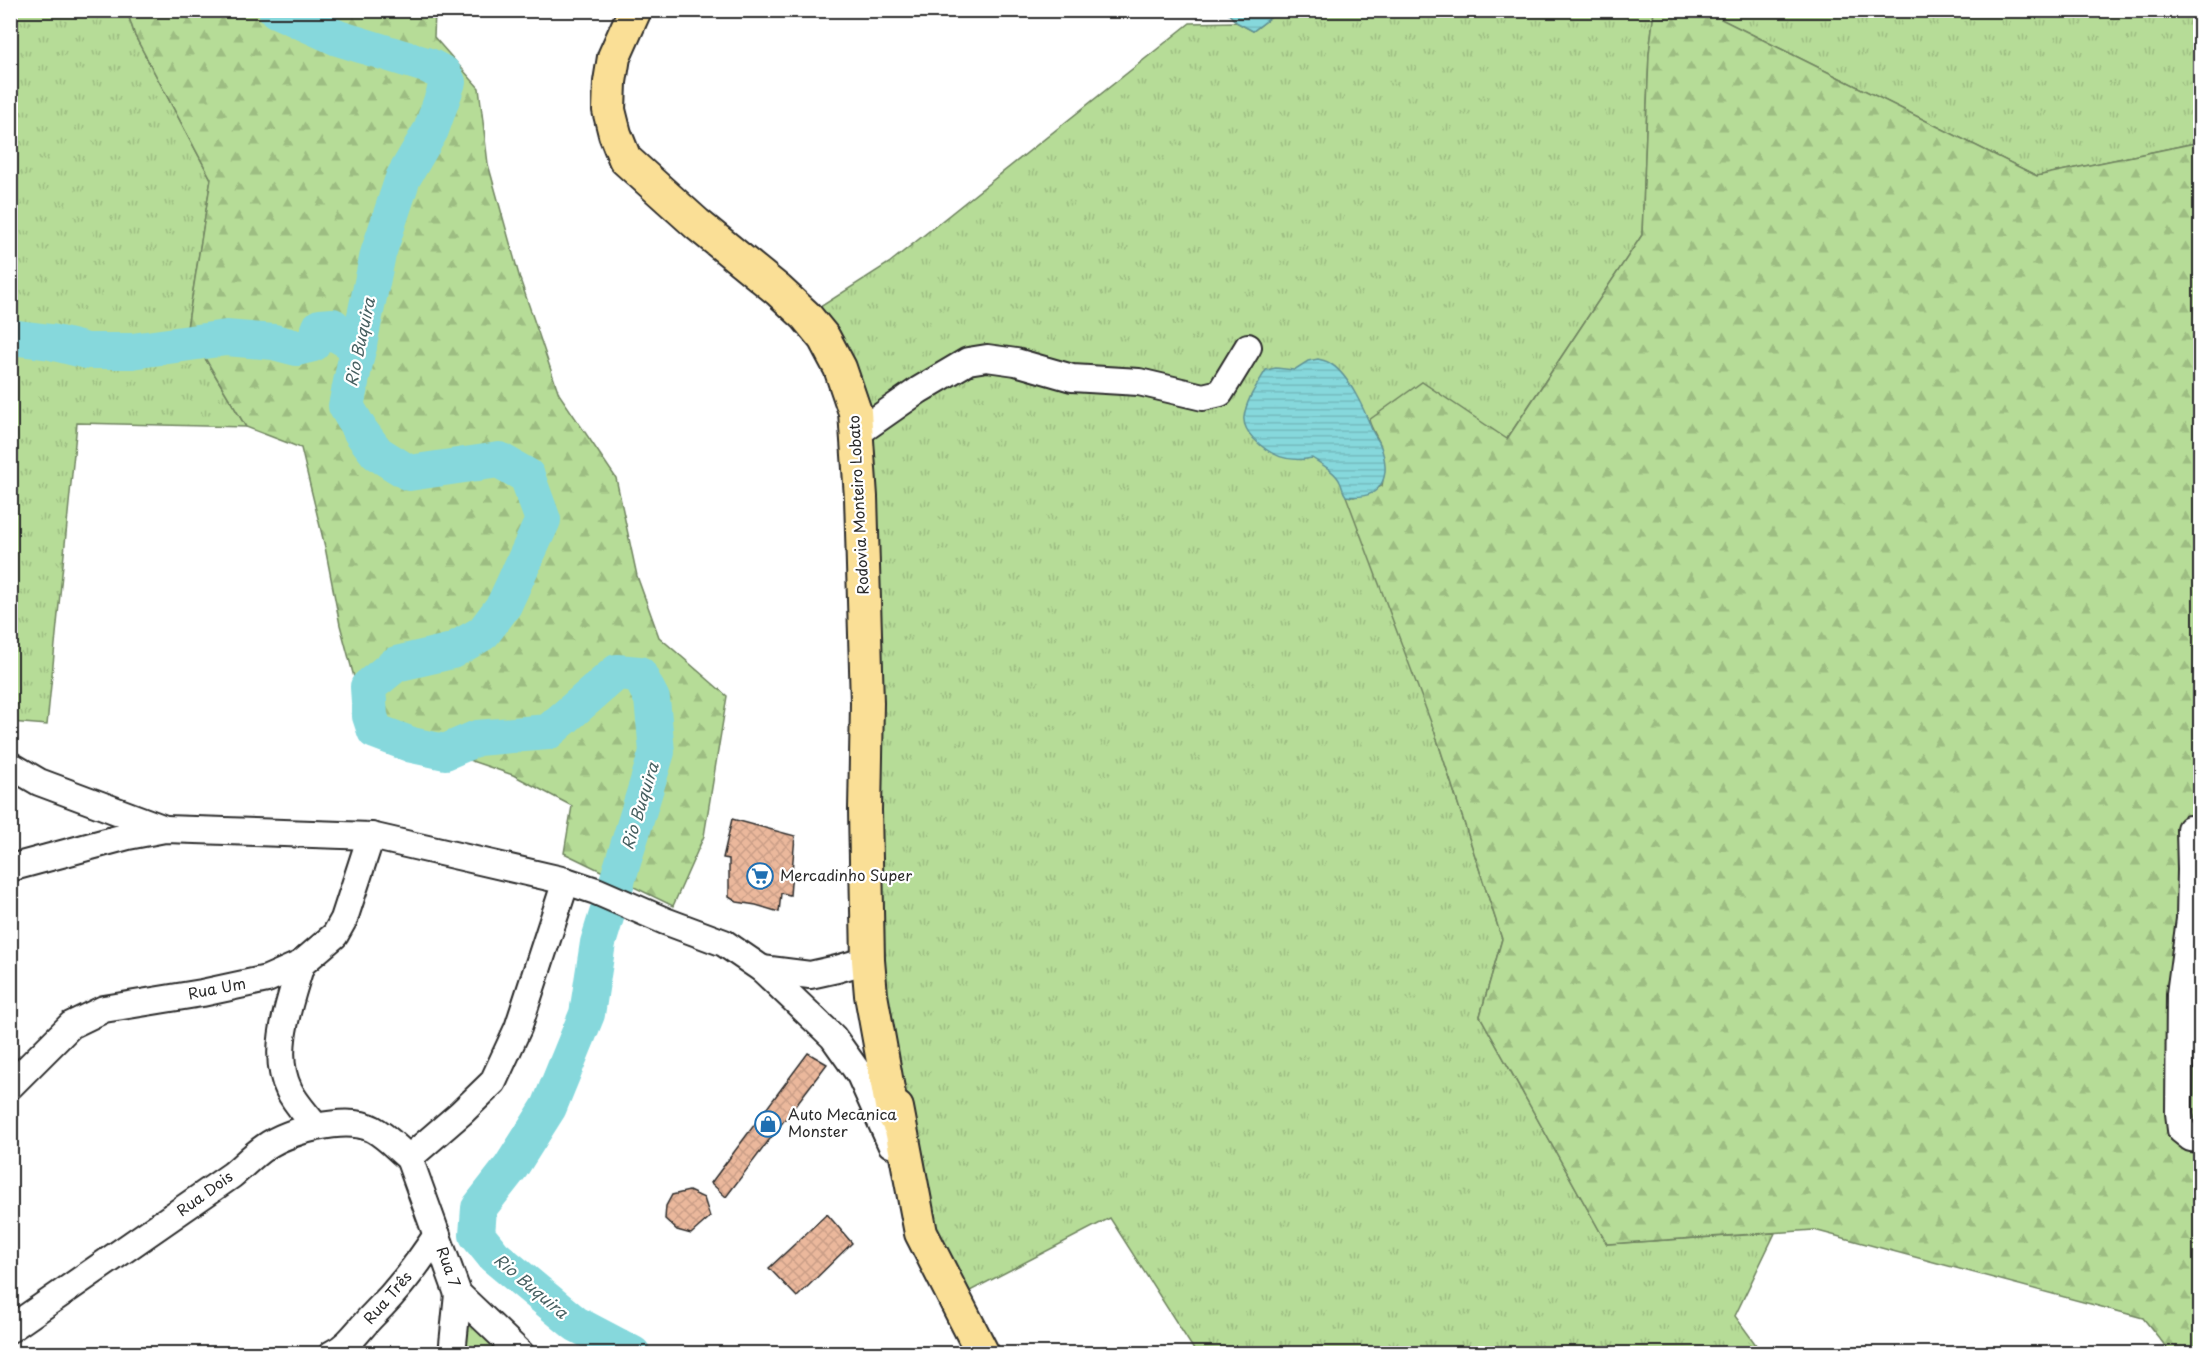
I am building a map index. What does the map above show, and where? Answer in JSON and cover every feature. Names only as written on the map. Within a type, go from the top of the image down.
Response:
[{"type":"main road","name":"Rodovia Monteiro Lobato","points":[[635,10],[614,57],[610,82],[609,110],[625,159],[697,224],[778,290],[806,316],[824,338],[840,368],[855,412],[861,497],[867,703],[865,810],[868,960],[877,1030],[892,1111],[900,1127],[921,1233],[983,1353]]},
{"type":"main road","name":"Rodovia Monteiro Lobato","points":[[913,1193],[946,1245],[1002,1353]]},
{"type":"street","points":[[856,434],[919,390],[968,361],[987,358],[1016,362],[1072,378],[1139,382],[1203,397],[1220,393],[1248,347]]},
{"type":"street","points":[[10,765],[39,782],[165,829]]},
{"type":"street","points":[[10,868],[128,836],[165,829],[371,836],[566,881],[596,891],[723,943],[762,969],[833,1037],[860,1075],[913,1193]]},
{"type":"street","points":[[2190,830],[2190,919],[2180,994],[2179,1113],[2181,1130],[2192,1138],[2200,1139]]},
{"type":"street","name":"Rua Um","points":[[10,1086],[71,1024],[105,1009],[202,993],[267,979],[302,964],[335,935],[371,836]]},
{"type":"street","points":[[410,1158],[494,1082],[518,1028],[566,881]]},
{"type":"street","points":[[762,969],[810,975],[868,960]]},
{"type":"street","points":[[302,964],[282,1042],[281,1070],[289,1092],[316,1126]]},
{"type":"street","name":"Rua Dois","points":[[10,1329],[232,1175],[265,1146],[285,1137],[316,1126],[348,1124],[372,1128],[410,1158]]},
{"type":"street","name":"Rua 7","points":[[410,1158],[458,1294],[521,1353]]},
{"type":"street","name":"Rua Três","points":[[332,1353],[343,1348],[386,1304],[404,1283],[437,1235]]},
{"type":"street","points":[[452,1353],[458,1294]]},
{"type":"green space","points":[[1721,10],[2200,11],[2200,142],[2037,176],[1721,19]]},
{"type":"green space","points":[[10,11],[127,11],[135,36],[211,179],[187,328],[246,427],[77,423],[47,725],[11,722]]},
{"type":"green space","points":[[127,11],[435,11],[434,37],[479,88],[488,164],[520,279],[559,394],[616,478],[637,576],[659,637],[727,696],[704,836],[673,906],[564,853],[572,806],[513,775],[445,752],[412,745],[370,716],[368,688],[354,677],[340,625],[325,547],[301,448],[246,427],[187,328],[211,179],[135,36]]},
{"type":"green space","points":[[1279,11],[1654,11],[1649,54],[1642,235],[1506,440],[1435,733],[1502,939],[1480,1016],[1607,1244],[1775,1233],[1735,1316],[1762,1353],[1196,1353],[1110,1218],[970,1291],[913,1193],[877,1030],[855,412],[806,316],[889,263],[1190,23],[1236,22],[1253,31]]},
{"type":"green space","points":[[1654,11],[1721,11],[1721,19],[2037,176],[2200,142],[2200,1353],[2171,1353],[2143,1318],[1814,1230],[1607,1244],[1480,1016],[1502,939],[1435,733],[1346,496],[1354,497],[1382,486],[1384,469],[1382,452],[1369,420],[1422,382],[1507,439],[1642,235],[1649,54]]},
{"type":"green space","points":[[457,1306],[509,1354],[452,1354]]},
{"type":"water","points":[[1226,11],[1279,11],[1253,31],[1236,22]]},
{"type":"water","points":[[1318,359],[1330,363],[1344,376],[1356,394],[1379,442],[1383,453],[1385,474],[1377,489],[1369,494],[1346,496],[1338,478],[1324,466],[1312,458],[1295,460],[1273,454],[1253,438],[1245,425],[1247,405],[1266,370],[1276,368],[1294,370],[1308,361]]},
{"type":"building","name":"Mercadinho Super","points":[[732,819],[795,836],[790,895],[781,893],[779,912],[737,902],[729,897],[729,859],[723,858]]},
{"type":"building","name":"Auto Mecanica Monster","points":[[808,1053],[827,1064],[726,1197],[711,1183]]},
{"type":"building","points":[[689,1191],[704,1198],[710,1217],[691,1234],[677,1230],[665,1219],[666,1206],[672,1195]]},
{"type":"building","points":[[827,1214],[852,1243],[797,1297],[769,1268]]},
{"type":"waterway","name":"Rio Buquira","points":[[276,10],[338,38],[429,66],[444,74],[448,82],[431,130],[403,178],[378,254],[346,406],[377,453],[409,473],[499,460],[527,476],[543,520],[504,605],[483,633],[452,651],[396,664],[368,687],[370,716],[375,731],[412,745],[445,752],[477,738],[548,732],[617,672],[639,674],[652,699],[657,752],[598,943],[587,1014],[549,1107],[511,1167],[479,1208],[477,1235],[494,1256],[576,1324],[633,1354]]},
{"type":"waterway","points":[[10,337],[51,342],[87,351],[132,351],[226,338],[274,342],[297,348],[313,344],[320,327],[333,326],[338,335],[359,347]]},
{"type":"place","name":"Mercadinho Super","points":[[760,876]]},
{"type":"place","name":"Auto Mecanica Monster","points":[[768,1124]]}]
